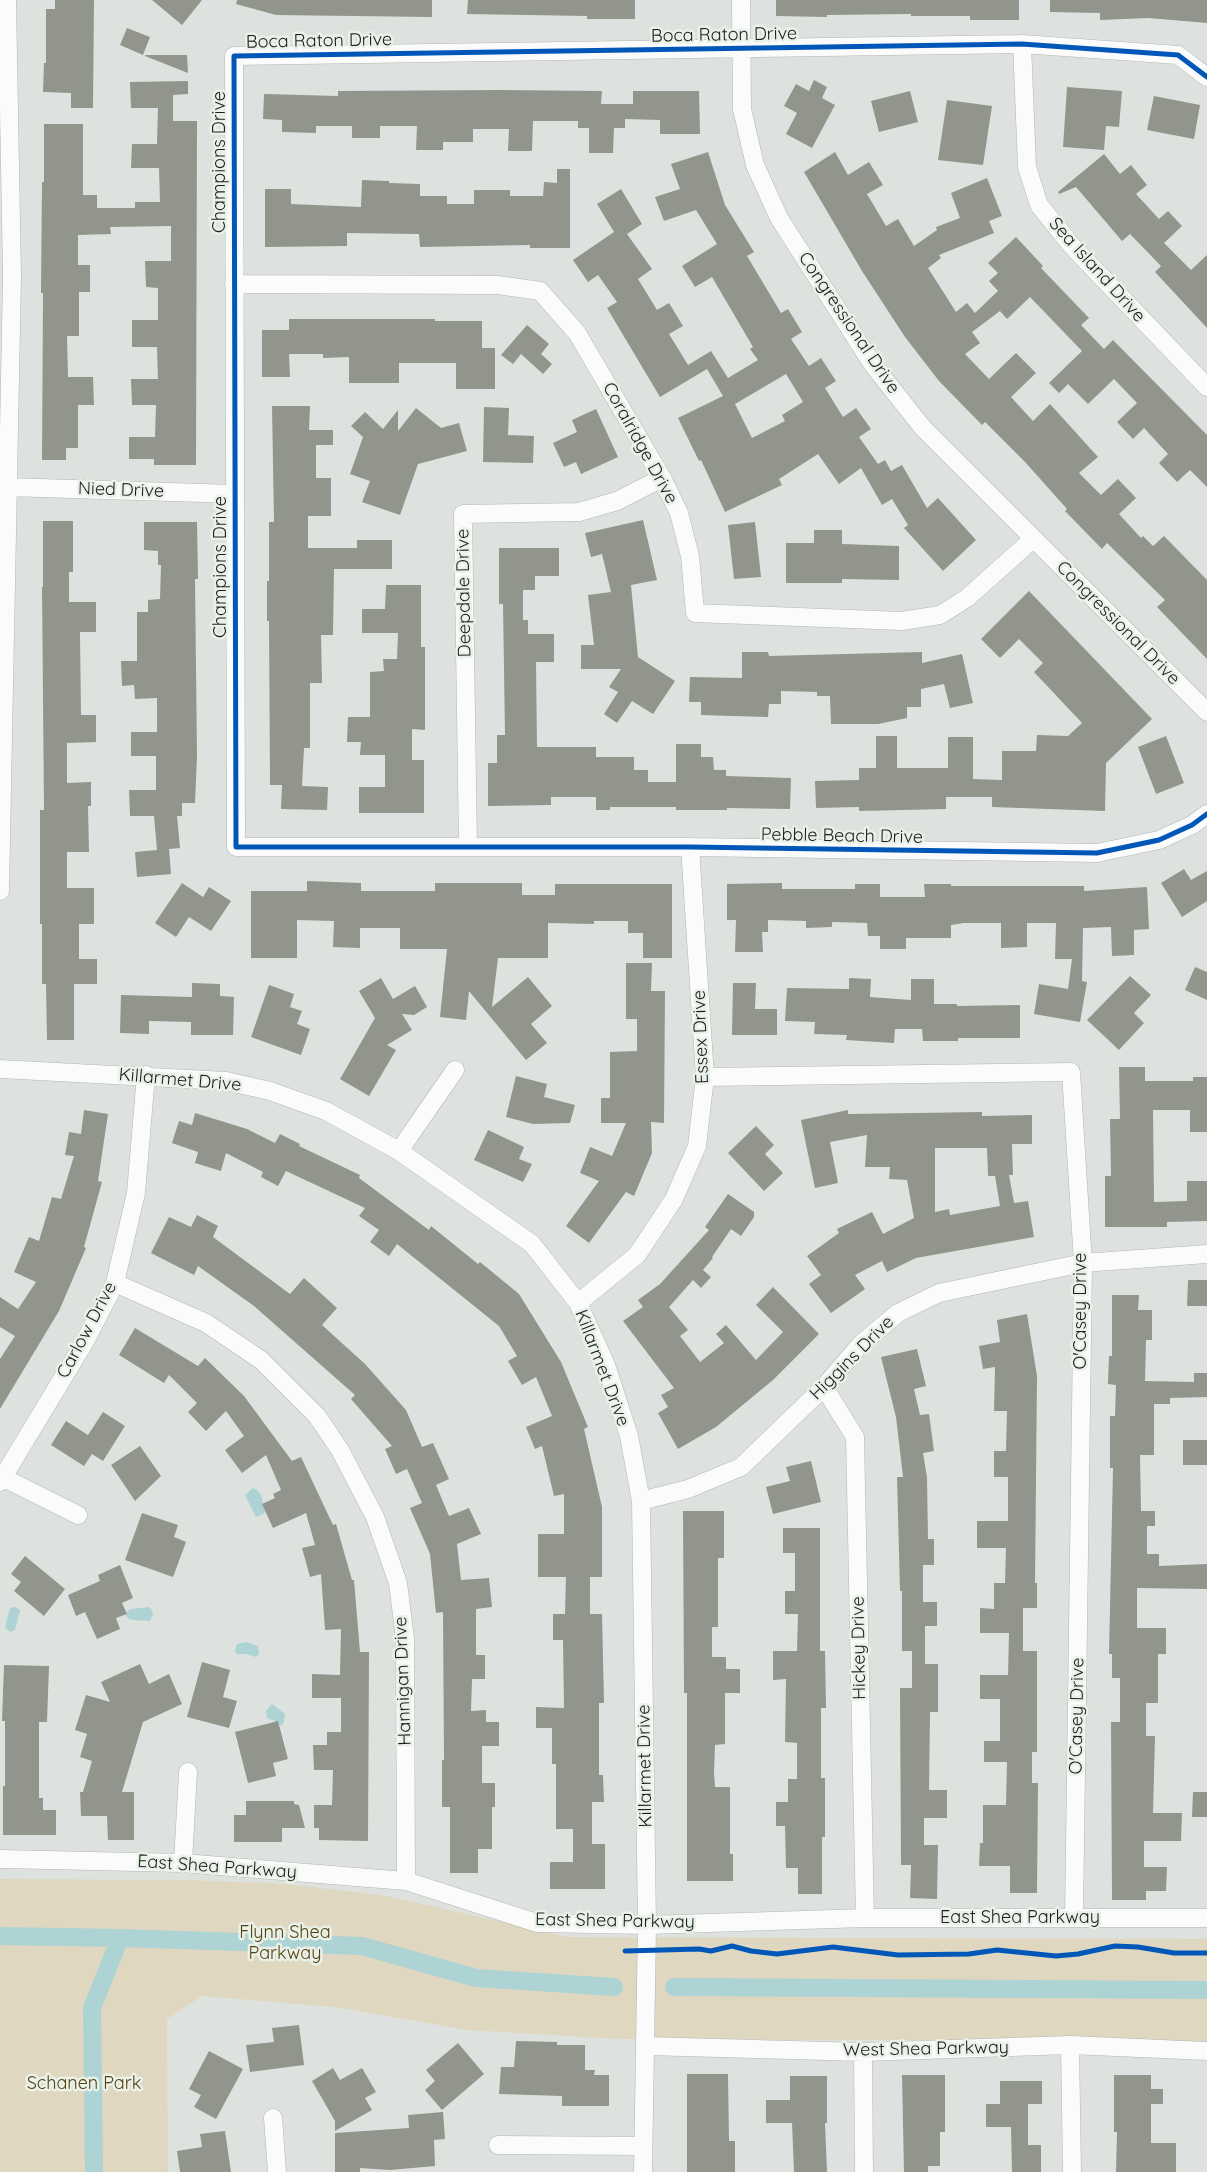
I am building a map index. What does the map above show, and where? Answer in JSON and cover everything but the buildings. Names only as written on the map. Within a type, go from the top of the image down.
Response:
[{"type":"street","points":[[0,891],[6,486],[12,276],[7,0]]},
{"type":"street","name":"Congressional Drive","points":[[742,0],[742,109],[754,165],[779,218],[873,365],[923,428],[1207,712]]},
{"type":"street","name":"Boca Raton Drive","points":[[234,56],[1022,44],[1178,55],[1207,77]]},
{"type":"street","name":"Sea Island Drive","points":[[1022,44],[1027,167],[1040,205],[1072,246],[1207,387]]},
{"type":"street","name":"Champions Drive","points":[[234,56],[236,847],[468,847]]},
{"type":"street","name":"Coralridge Drive","points":[[234,284],[498,285],[540,291],[577,332],[662,478],[678,513],[690,556],[695,613],[902,621],[940,615],[967,598],[1033,539]]},
{"type":"street","name":"Deepdale Drive","points":[[468,847],[463,514],[579,512],[616,500],[662,478]]},
{"type":"street","name":"Nied Drive","points":[[6,486],[235,494]]},
{"type":"street","name":"Pebble Beach Drive","points":[[468,847],[690,847],[1097,853],[1159,840],[1192,825],[1207,814]]},
{"type":"street","name":"Essex Drive","points":[[578,1303],[637,1255],[674,1199],[697,1146],[705,1077],[690,847]]},
{"type":"street","name":"Killarmet Drive","points":[[0,1069],[146,1075],[226,1081],[270,1090],[326,1111],[399,1151],[532,1244],[578,1303],[606,1365],[626,1428],[641,1501],[648,1924],[643,2172]]},
{"type":"street","points":[[399,1151],[455,1070]]},
{"type":"street","name":"O'Casey Drive","points":[[705,1077],[1071,1072],[1083,1263],[1074,1917]]},
{"type":"street","name":"Carlow Drive","points":[[1,1479],[84,1344],[115,1283],[136,1193],[146,1075]]},
{"type":"street","name":"Higgins Drive","points":[[641,1501],[688,1490],[741,1467],[824,1386],[860,1345],[898,1313],[940,1293],[1083,1263],[1207,1254]]},
{"type":"street","name":"Hannigan Drive","points":[[115,1283],[206,1322],[261,1360],[317,1416],[340,1450],[375,1517],[398,1583],[405,1639],[406,1882]]},
{"type":"street","name":"Hickey Drive","points":[[824,1386],[855,1437],[865,1918]]},
{"type":"street","points":[[1,1479],[78,1514]]},
{"type":"street","points":[[183,1863],[188,1772]]},
{"type":"street","name":"East Shea Parkway","points":[[0,1859],[183,1863],[406,1882],[537,1923],[648,1924],[865,1918],[1207,1918]]},
{"type":"street","points":[[1070,2045],[1072,2172]]},
{"type":"street","name":"West Shea Parkway","points":[[646,2046],[863,2052],[1070,2045],[1207,2051]]},
{"type":"street","points":[[863,2052],[864,2172]]},
{"type":"street","points":[[273,2118],[277,2172]]},
{"type":"street","points":[[498,2145],[643,2146]]},
{"type":"green space","name":"Flynn Shea Parkway","points":[[0,1879],[188,1880],[286,1884],[387,1896],[568,1937],[1207,1939],[1207,2041],[620,2039],[467,2030],[335,2007],[202,1996],[167,2019],[168,2172],[0,2172]]},
{"type":"water","points":[[253,1488],[261,1495],[265,1513],[256,1517],[245,1495]]},
{"type":"water","points":[[15,1607],[20,1610],[15,1630],[10,1632],[5,1627],[10,1608]]},
{"type":"water","points":[[149,1607],[153,1614],[150,1621],[127,1618],[126,1613],[130,1609]]},
{"type":"water","points":[[246,1642],[258,1646],[259,1654],[256,1657],[237,1654],[235,1651],[237,1644]]},
{"type":"water","points":[[272,1704],[285,1714],[282,1725],[278,1725],[275,1721],[267,1718],[266,1711]]},
{"type":"waterway","points":[[0,1936],[362,1946],[476,1978],[614,1987]]},
{"type":"waterway","points":[[94,2172],[92,2008],[120,1938]]},
{"type":"waterway","points":[[674,1987],[1207,1990]]},
{"type":"cycle path","points":[[1207,77],[1178,55],[1022,44],[234,56],[236,847],[690,847],[1097,853],[1159,840],[1192,825],[1207,814]]},
{"type":"cycle path","points":[[625,1951],[699,1949],[711,1951],[732,1946],[751,1951],[777,1954],[833,1947],[898,1955],[969,1954],[997,1950],[1056,1956],[1078,1954],[1115,1946],[1138,1947],[1174,1953],[1207,1953]]},
{"type":"park label","name":"Schanen Park","points":[[84,2084]]}]
